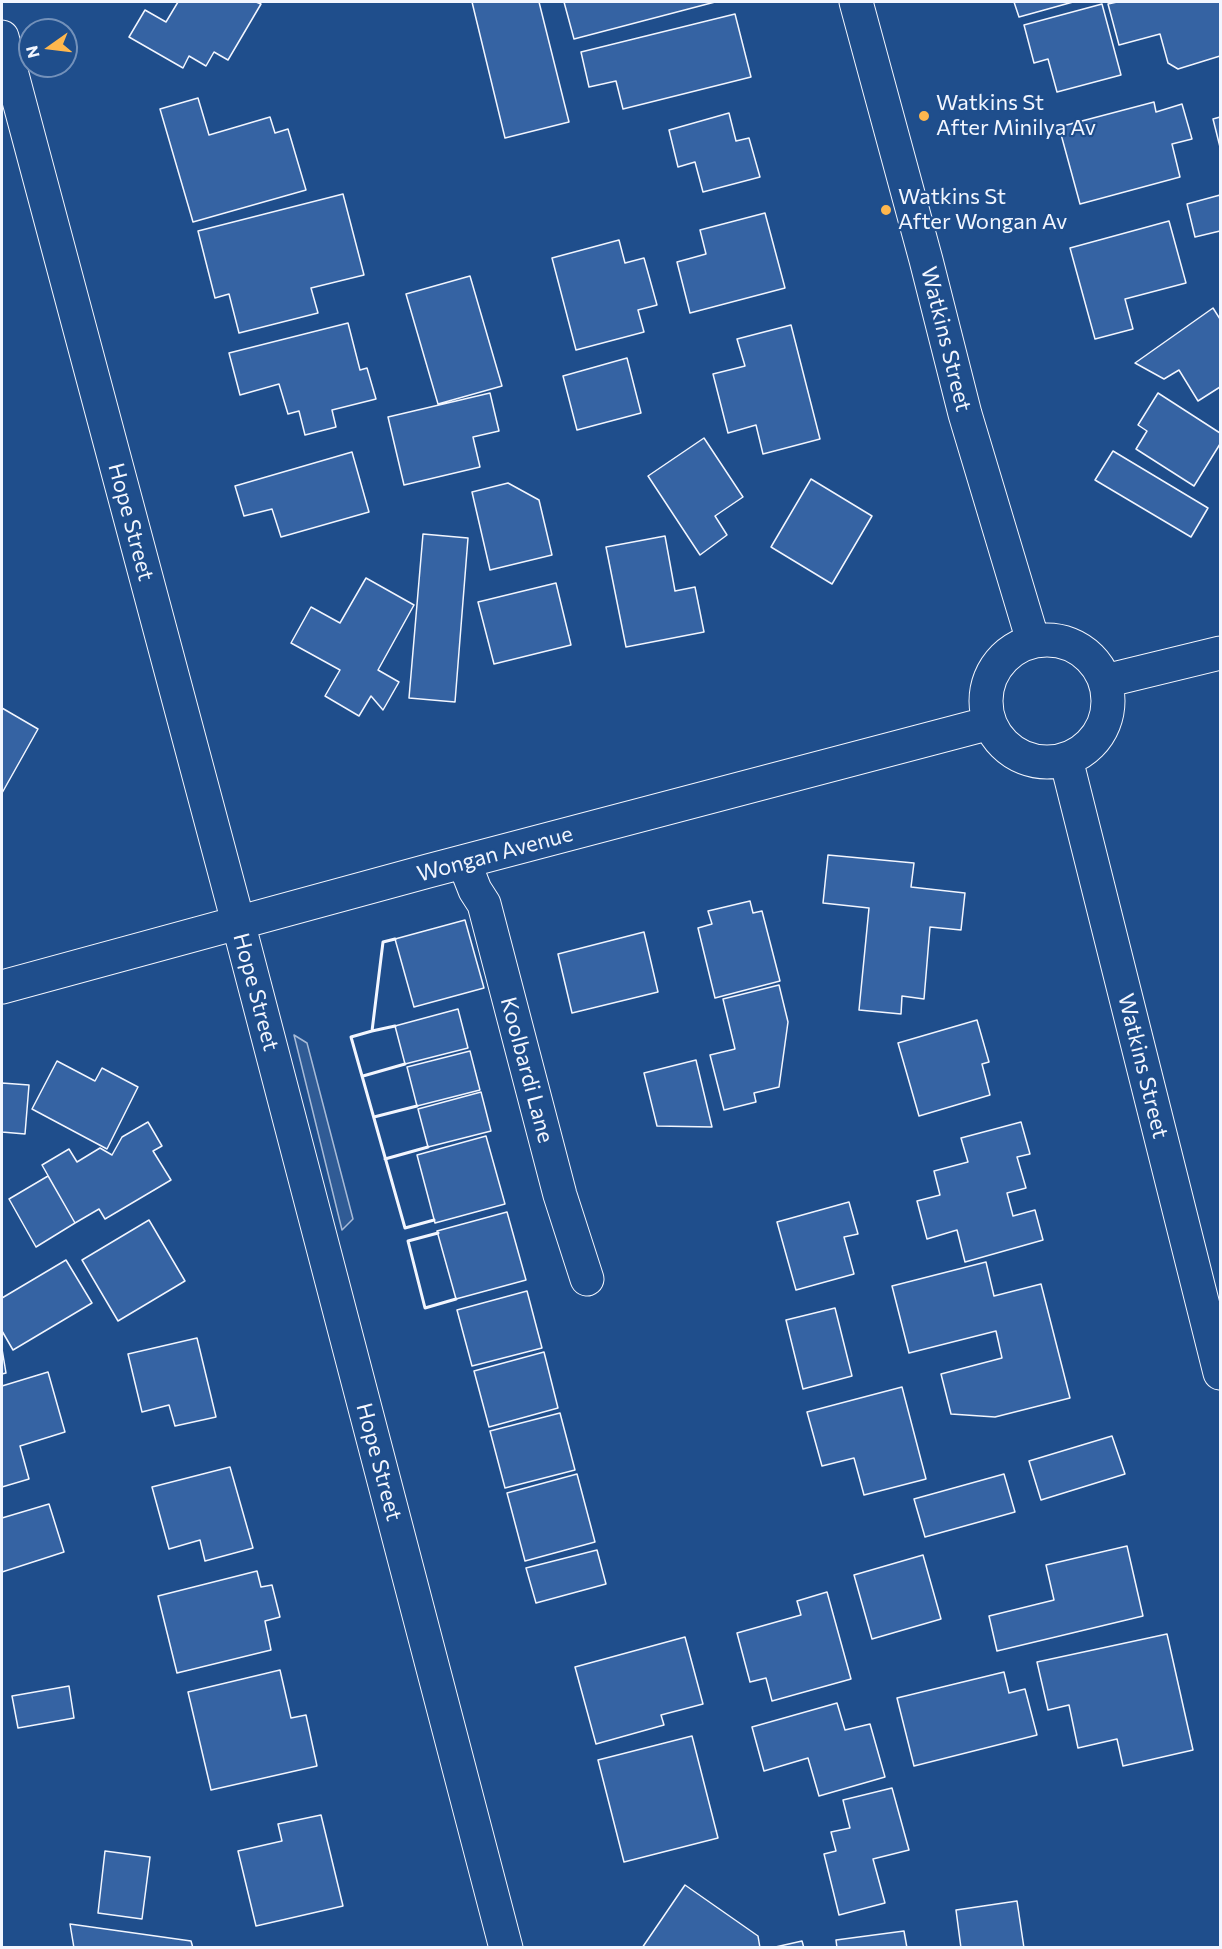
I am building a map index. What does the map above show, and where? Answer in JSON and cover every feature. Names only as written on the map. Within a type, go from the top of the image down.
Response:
[{"type":"street","name":"Watkins Street","points":[[856,2],[965,414],[1032,641]]},
{"type":"street","name":"Hope Street","points":[[2,38],[238,922],[506,1947]]},
{"type":"street","points":[[1051,639],[1068,643],[1084,652],[1097,666],[1105,681],[1108,700],[1105,720],[1096,736],[1083,750],[1066,759],[1048,762],[1030,759],[1013,751],[999,739],[990,723],[986,702],[989,682],[999,663],[1014,649],[1032,641],[1051,639]]},
{"type":"street","points":[[1105,681],[1221,653]]},
{"type":"street","name":"Wongan Avenue","points":[[2,987],[238,922],[990,723]]},
{"type":"street","name":"Watkins Street","points":[[1066,759],[1221,1373]]},
{"type":"street","name":"Koolbardi Lane","points":[[464,862],[475,890],[484,904],[560,1195],[587,1279]]},
{"type":"shaded area","points":[[294,1035],[307,1043],[353,1219],[342,1230]]},
{"type":"building","points":[[178,2],[256,2],[261,4],[228,60],[214,52],[206,66],[189,56],[183,68],[129,37],[145,10],[166,22]]},
{"type":"building","points":[[472,2],[539,2],[569,122],[505,138]]},
{"type":"building","points":[[564,2],[715,2],[574,39]]},
{"type":"building","points":[[1014,2],[1073,2],[1019,17]]},
{"type":"building","points":[[1117,2],[1220,2],[1220,56],[1178,69],[1168,63],[1160,34],[1119,45],[1108,4]]},
{"type":"building","points":[[1102,4],[1121,75],[1057,92],[1048,59],[1034,63],[1024,25]]},
{"type":"building","points":[[735,14],[751,77],[623,109],[616,81],[589,87],[581,52]]},
{"type":"building","points":[[198,98],[209,135],[270,117],[275,133],[288,129],[306,190],[193,222],[160,109]]},
{"type":"building","points":[[1154,102],[1156,112],[1182,104],[1192,139],[1172,144],[1180,177],[1080,204],[1059,127]]},
{"type":"building","points":[[729,113],[736,141],[749,138],[760,177],[703,192],[695,162],[678,167],[669,130]]},
{"type":"building","points":[[1220,117],[1220,147],[1213,119]]},
{"type":"building","points":[[343,194],[364,275],[311,288],[318,313],[239,333],[229,294],[215,298],[198,231]]},
{"type":"building","points":[[1220,195],[1220,231],[1195,237],[1187,204]]},
{"type":"building","points":[[765,213],[785,288],[690,313],[677,262],[706,254],[700,230]]},
{"type":"building","points":[[1169,221],[1186,283],[1125,299],[1133,329],[1095,339],[1070,248]]},
{"type":"building","points":[[619,240],[625,263],[644,258],[657,305],[638,310],[644,332],[576,350],[552,258]]},
{"type":"building","points":[[470,276],[502,386],[438,404],[406,294]]},
{"type":"building","points":[[1213,308],[1220,319],[1220,387],[1198,401],[1179,370],[1164,379],[1135,363]]},
{"type":"building","points":[[348,323],[360,370],[367,368],[376,399],[332,410],[336,427],[305,435],[299,411],[288,414],[279,384],[240,395],[229,353]]},
{"type":"building","points":[[791,325],[820,439],[763,454],[756,425],[728,433],[713,374],[745,366],[737,339]]},
{"type":"building","points":[[627,358],[641,413],[577,430],[563,376]]},
{"type":"building","points":[[490,393],[499,431],[473,437],[480,467],[404,485],[388,417]]},
{"type":"building","points":[[1158,393],[1220,433],[1220,444],[1194,486],[1136,449],[1147,431],[1138,425]]},
{"type":"building","points":[[704,438],[743,497],[715,516],[727,535],[700,555],[648,476]]},
{"type":"building","points":[[1113,451],[1208,508],[1191,537],[1095,480]]},
{"type":"building","points":[[352,452],[369,512],[281,537],[272,509],[244,516],[235,486]]},
{"type":"building","points":[[811,479],[872,516],[832,584],[771,547]]},
{"type":"building","points":[[508,483],[539,500],[552,555],[490,570],[472,492]]},
{"type":"building","points":[[423,534],[468,538],[455,702],[409,698]]},
{"type":"building","points":[[665,536],[675,591],[695,587],[704,632],[626,647],[606,547]]},
{"type":"building","points":[[366,578],[414,605],[378,670],[399,682],[383,710],[371,696],[359,716],[325,696],[340,670],[291,643],[311,607],[340,623]]},
{"type":"building","points":[[556,583],[571,645],[494,664],[478,602]]},
{"type":"building","points":[[2,708],[38,729],[2,793]]},
{"type":"building","points":[[828,855],[914,863],[911,887],[965,893],[961,930],[930,927],[924,999],[902,996],[901,1014],[859,1010],[869,908],[823,903]]},
{"type":"building","points":[[750,901],[753,913],[762,911],[780,981],[715,998],[698,928],[712,924],[708,911]]},
{"type":"building","points":[[465,920],[484,988],[414,1007],[395,939]]},
{"type":"building","points":[[644,932],[658,992],[572,1013],[558,954]]},
{"type":"building","points":[[779,985],[788,1022],[779,1087],[754,1093],[756,1102],[724,1110],[710,1055],[735,1049],[723,999]]},
{"type":"building","points":[[458,1009],[468,1048],[405,1064],[395,1026]]},
{"type":"building","points":[[977,1020],[989,1062],[982,1064],[990,1095],[919,1116],[898,1043]]},
{"type":"building","points":[[470,1051],[480,1090],[417,1106],[407,1067]]},
{"type":"building","points":[[696,1060],[712,1127],[657,1126],[644,1073]]},
{"type":"building","points":[[57,1061],[95,1081],[102,1068],[138,1087],[107,1149],[32,1109]]},
{"type":"building","points":[[2,1083],[29,1085],[25,1134],[2,1132]]},
{"type":"building","points":[[481,1092],[491,1131],[428,1147],[418,1109]]},
{"type":"building","points":[[148,1122],[162,1146],[153,1151],[171,1180],[105,1219],[99,1209],[75,1223],[42,1165],[69,1149],[77,1162],[100,1148],[112,1155],[122,1137]]},
{"type":"building","points":[[1021,1122],[1030,1154],[1017,1157],[1026,1188],[1007,1193],[1013,1216],[1035,1210],[1043,1240],[965,1262],[957,1230],[927,1239],[917,1201],[940,1195],[934,1171],[968,1162],[961,1138]]},
{"type":"building","points":[[486,1136],[505,1204],[435,1223],[417,1155]]},
{"type":"building","points":[[48,1176],[75,1223],[36,1247],[9,1199]]},
{"type":"building","points":[[849,1202],[858,1234],[844,1237],[854,1274],[796,1290],[777,1222]]},
{"type":"building","points":[[507,1212],[526,1280],[456,1299],[437,1231]]},
{"type":"building","points":[[149,1220],[185,1281],[118,1321],[82,1260]]},
{"type":"building","points":[[66,1260],[92,1303],[13,1350],[2,1331],[2,1298]]},
{"type":"building","points":[[986,1262],[994,1296],[1041,1284],[1070,1398],[995,1417],[951,1414],[941,1374],[1002,1358],[996,1331],[909,1353],[892,1286]]},
{"type":"building","points":[[527,1291],[542,1348],[472,1366],[457,1310]]},
{"type":"building","points":[[835,1308],[852,1376],[803,1389],[786,1320]]},
{"type":"building","points":[[197,1338],[216,1417],[175,1426],[169,1405],[142,1412],[128,1354]]},
{"type":"building","points":[[2,1349],[6,1373],[2,1374]]},
{"type":"building","points":[[544,1352],[558,1408],[489,1427],[474,1371]]},
{"type":"building","points":[[48,1372],[65,1432],[20,1446],[29,1479],[2,1487],[2,1386]]},
{"type":"building","points":[[902,1387],[926,1479],[864,1495],[854,1458],[822,1466],[807,1412]]},
{"type":"building","points":[[560,1413],[575,1470],[505,1488],[490,1431]]},
{"type":"building","points":[[1112,1436],[1125,1474],[1041,1500],[1029,1461]]},
{"type":"building","points":[[230,1467],[253,1548],[205,1561],[200,1540],[169,1549],[152,1487]]},
{"type":"building","points":[[577,1474],[595,1542],[525,1561],[507,1493]]},
{"type":"building","points":[[1004,1474],[1015,1512],[925,1537],[914,1499]]},
{"type":"building","points":[[49,1504],[64,1552],[2,1572],[2,1518]]},
{"type":"building","points":[[1127,1546],[1143,1616],[997,1651],[989,1616],[1054,1600],[1046,1565]]},
{"type":"building","points":[[597,1550],[606,1584],[536,1603],[526,1568]]},
{"type":"building","points":[[923,1555],[941,1619],[872,1639],[854,1575]]},
{"type":"building","points":[[257,1571],[261,1587],[272,1585],[280,1617],[265,1621],[271,1650],[177,1673],[158,1596]]},
{"type":"building","points":[[827,1592],[851,1679],[772,1701],[766,1678],[750,1682],[737,1633],[801,1615],[797,1601]]},
{"type":"building","points":[[1167,1634],[1193,1750],[1123,1766],[1117,1739],[1078,1748],[1069,1705],[1048,1710],[1037,1662]]},
{"type":"building","points":[[685,1637],[703,1704],[661,1715],[664,1725],[596,1744],[575,1667]]},
{"type":"building","points":[[280,1670],[291,1718],[306,1715],[317,1766],[211,1790],[188,1692]]},
{"type":"building","points":[[1004,1672],[1009,1693],[1025,1689],[1037,1735],[914,1766],[897,1698]]},
{"type":"building","points":[[69,1686],[74,1718],[18,1728],[12,1696]]},
{"type":"building","points":[[837,1703],[845,1730],[870,1724],[885,1777],[819,1796],[808,1758],[764,1771],[752,1727]]},
{"type":"building","points":[[692,1736],[718,1838],[624,1862],[598,1760]]},
{"type":"building","points":[[892,1788],[909,1850],[873,1859],[885,1903],[839,1915],[824,1854],[836,1851],[831,1832],[850,1828],[843,1800]]},
{"type":"building","points":[[321,1815],[343,1906],[256,1926],[238,1851],[282,1841],[278,1824]]},
{"type":"building","points":[[105,1851],[150,1857],[142,1919],[98,1913]]},
{"type":"building","points":[[685,1885],[758,1936],[760,1948],[642,1948]]},
{"type":"building","points":[[1017,1901],[1024,1948],[961,1948],[956,1910]]},
{"type":"building","points":[[70,1924],[191,1941],[193,1948],[74,1948]]},
{"type":"building","points":[[904,1931],[907,1948],[837,1948],[836,1940]]},
{"type":"building","points":[[802,1941],[804,1948],[771,1948]]},
{"type":"wall","points":[[395,939],[383,942],[372,1031],[351,1037],[405,1228],[434,1220]]},
{"type":"wall","points":[[372,1031],[395,1026]]},
{"type":"wall","points":[[363,1076],[405,1064]]},
{"type":"wall","points":[[374,1117],[417,1106]]},
{"type":"wall","points":[[385,1159],[428,1147]]},
{"type":"wall","points":[[438,1233],[408,1241],[425,1308],[456,1299]]},
{"type":"place","name":"Watkins St After Minilya Av","points":[[924,116]]},
{"type":"place","name":"Watkins St After Wongan Av","points":[[886,210]]}]
